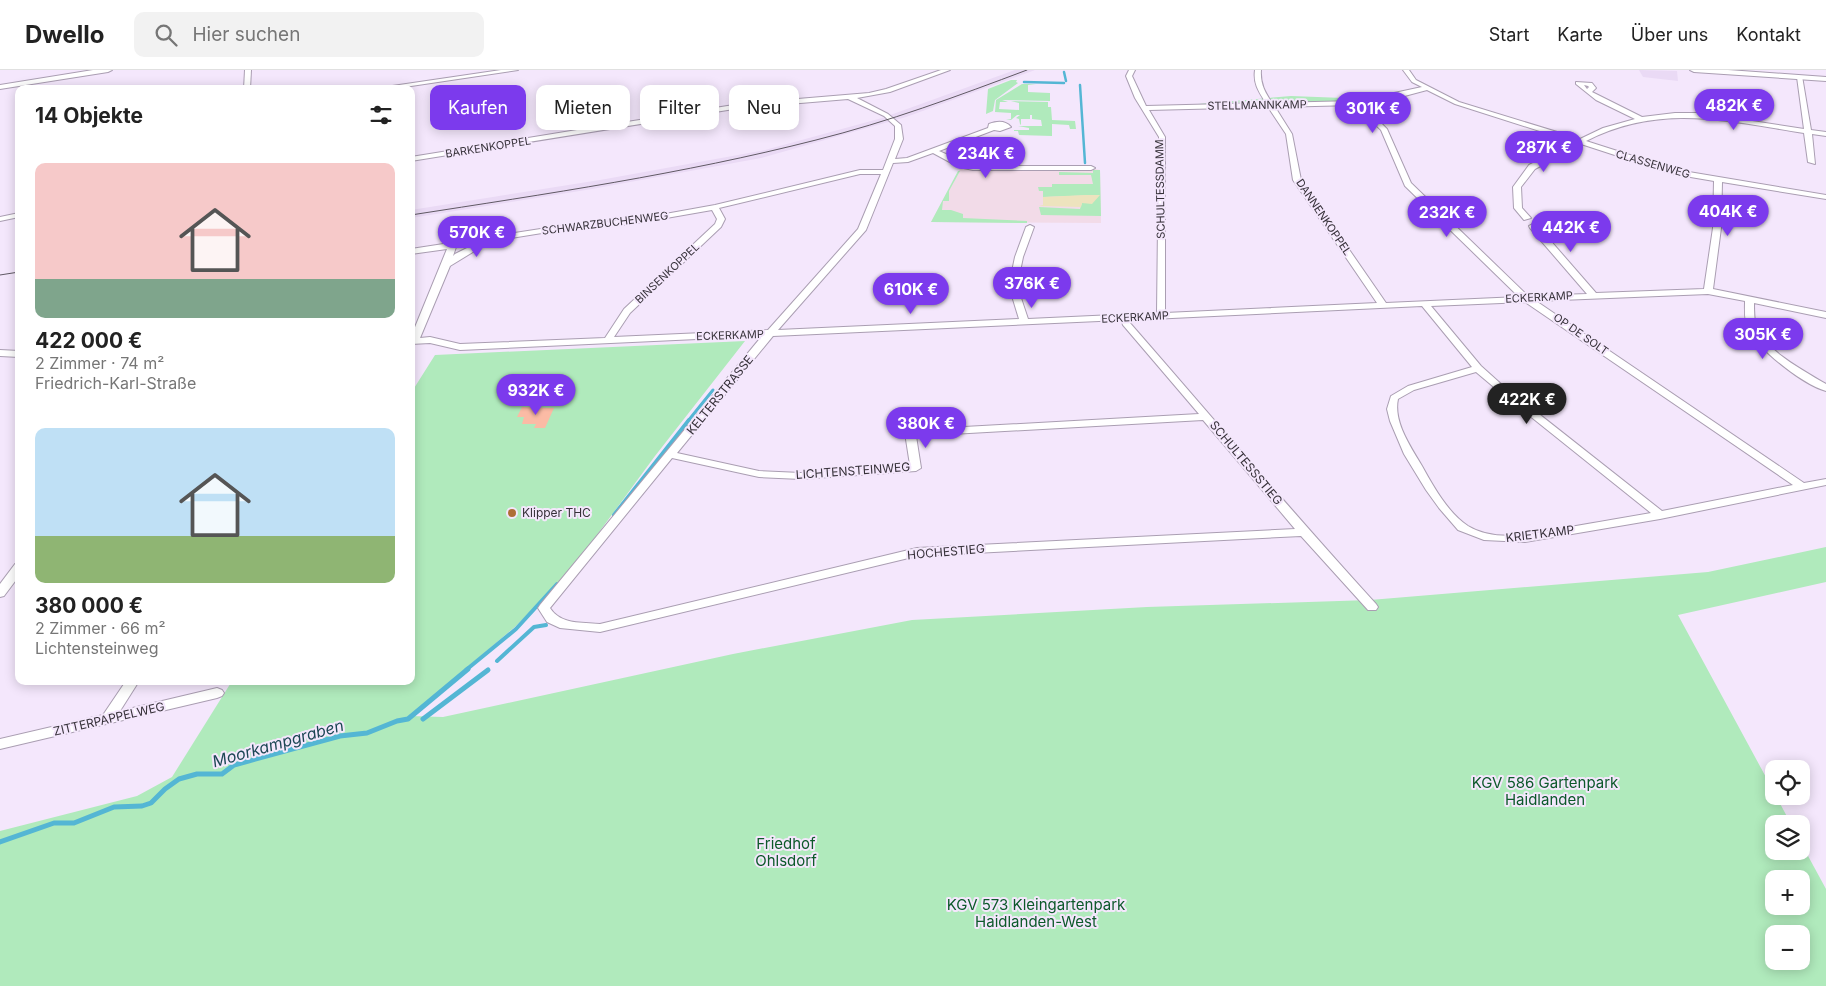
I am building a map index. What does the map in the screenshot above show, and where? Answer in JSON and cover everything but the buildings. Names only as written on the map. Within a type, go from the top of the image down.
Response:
[{"type":"main road","points":[[0,87],[108,70]]},
{"type":"main road","points":[[1694,70],[1826,79]]},
{"type":"street","points":[[247,85],[248,70]]},
{"type":"street","points":[[404,85],[515,70]]},
{"type":"street","name":"BARKENKOPPEL","points":[[415,158],[740,106],[850,97],[888,91],[947,70]]},
{"type":"street","name":"SCHULTESSDAMM","points":[[1132,70],[1129,76],[1138,98],[1162,137],[1161,315]]},
{"type":"street","name":"DANNENKOPPEL","points":[[1258,70],[1257,79],[1260,89],[1285,124],[1289,134],[1297,180],[1383,305]]},
{"type":"street","name":"CLASSENWEG","points":[[1406,70],[1412,79],[1457,103],[1676,172],[1826,197]]},
{"type":"street","points":[[1800,78],[1812,162]]},
{"type":"street","name":"STELLMANNKAMP","points":[[1145,108],[1357,103],[1427,88]]},
{"type":"street","points":[[868,106],[869,101],[874,96],[888,91]]},
{"type":"street","points":[[1587,92],[1641,119]]},
{"type":"street","name":"KELTERSTRASSE","points":[[544,608],[671,456],[770,333],[862,230],[899,139],[898,125],[886,115],[850,97]]},
{"type":"street","name":"OP DE SOLT","points":[[1357,103],[1384,129],[1408,184],[1525,298],[1801,486]]},
{"type":"street","points":[[1593,295],[1518,208],[1517,187],[1532,167],[1605,129],[1641,119],[1675,115],[1700,115],[1826,134]]},
{"type":"street","points":[[890,160],[908,160],[993,128]]},
{"type":"street","points":[[934,150],[962,165],[973,168],[1091,168]]},
{"type":"street","name":"SCHWARZBUCHENWEG","points":[[415,251],[573,226],[632,222],[715,207],[860,172],[885,172]]},
{"type":"street","points":[[1708,291],[1717,228],[1718,180]]},
{"type":"street","name":"BINSENKOPPEL","points":[[608,340],[627,311],[718,225],[721,219],[715,207]]},
{"type":"street","points":[[0,219],[15,216]]},
{"type":"street","points":[[1024,322],[1013,286],[1019,257],[1030,227]]},
{"type":"street","points":[[446,265],[475,246],[501,238]]},
{"type":"street","points":[[415,334],[446,265],[452,246]]},
{"type":"street","name":"ECKERKAMP","points":[[415,341],[430,340],[460,347],[1708,291],[1826,315]]},
{"type":"street","points":[[1749,300],[1752,328],[1762,342],[1773,352],[1826,388]]},
{"type":"street","points":[[1424,303],[1478,368],[1498,386],[1660,515]]},
{"type":"street","name":"SCHULTESSSTIEG","points":[[1125,317],[1126,323],[1304,532],[1372,606]]},
{"type":"street","points":[[0,354],[15,354]]},
{"type":"street","name":"KRIETKAMP","points":[[1478,368],[1411,388],[1394,398],[1392,408],[1400,433],[1429,486],[1450,516],[1462,527],[1491,538],[1525,538],[1660,515],[1826,482]]},
{"type":"street","name":"LICHTENSTEINWEG","points":[[671,456],[759,474],[801,476],[916,468],[910,433],[1208,417]]},
{"type":"street","name":"HOCHESTIEG","points":[[544,608],[551,619],[564,625],[600,628],[917,552],[1304,532]]},
{"type":"street","points":[[0,592],[15,572]]},
{"type":"street","points":[[106,719],[130,685]]},
{"type":"street","name":"ZITTERPAPPELWEG","points":[[0,744],[217,693]]},
{"type":"shaded area","points":[[1015,70],[1035,70],[906,117],[761,158],[592,189],[415,217],[415,209],[600,180],[765,150],[882,118]]},
{"type":"shaded area","points":[[1639,70],[1677,71],[1678,81],[1643,77]]},
{"type":"shaded area","points":[[962,165],[973,168],[1091,168],[1100,170],[1101,223],[931,222]]},
{"type":"green space","points":[[1011,80],[1017,80],[1016,82],[1018,83],[995,100],[993,111],[986,114],[988,89]]},
{"type":"green space","points":[[1022,84],[1036,84],[1028,85],[1028,92],[1050,93],[1050,101],[1002,100],[1008,102],[1000,102],[999,109],[1019,110],[1019,103],[1011,101],[1048,102],[1048,107],[1051,107],[1052,120],[1075,121],[1076,129],[1070,129],[1069,125],[1052,124],[1052,136],[1019,135],[1018,131],[1014,131],[1029,130],[1029,128],[1018,126],[1042,126],[1041,120],[1032,119],[1032,115],[1030,115],[1030,119],[1021,119],[1021,125],[1019,119],[1016,118],[1020,115],[1011,120],[1006,120],[1011,119],[1011,113],[995,112],[996,100]]},
{"type":"green space","points":[[1291,96],[1370,99],[1317,104],[1198,104]]},
{"type":"green space","points":[[1093,170],[1100,170],[1101,216],[1041,215],[1039,207],[1080,209],[1082,203],[1095,199],[1099,195],[1043,197],[1043,191],[1039,191],[1038,187],[1052,187],[1052,184],[1093,184],[1091,175],[1059,175],[1059,172],[1093,173]]},
{"type":"green space","points":[[958,171],[960,171],[949,191],[949,201],[943,201],[942,210],[951,210],[963,214],[963,218],[1027,221],[1027,223],[931,222]]},
{"type":"green space","points":[[745,341],[655,456],[572,569],[516,626],[410,716],[443,717],[733,654],[912,620],[1147,607],[1370,600],[1708,572],[1826,547],[1826,582],[1678,615],[1765,775],[1765,805],[1781,805],[1786,815],[1765,815],[1765,860],[1810,860],[1826,889],[1826,986],[0,986],[0,831],[137,796],[172,777],[230,685],[415,685],[415,387],[435,355]]},
{"type":"sand","points":[[1100,195],[1092,204],[1082,203],[1081,207],[1039,206],[1043,205],[1043,197]]},
{"type":"waterway","points":[[1064,72],[1066,81]]},
{"type":"waterway","points":[[1024,82],[1064,83]]},
{"type":"waterway","points":[[1080,85],[1085,163]]},
{"type":"waterway","points":[[688,421],[713,390]]},
{"type":"waterway","points":[[614,515],[689,420]]},
{"type":"waterway","points":[[466,670],[516,629],[557,584]]},
{"type":"waterway","points":[[497,661],[534,627],[546,625]]},
{"type":"waterway","name":"Moorkampgraben","points":[[0,842],[54,823],[74,823],[114,807],[142,806],[151,803],[165,789],[179,779],[197,774],[222,774],[234,765],[340,736],[367,733],[397,721],[408,719],[468,669]]},
{"type":"waterway","points":[[423,719],[488,670]]},
{"type":"tram line","points":[[415,214],[665,173],[766,152],[843,133],[896,117],[1027,70]]},
{"type":"tram line","points":[[0,275],[15,273]]},
{"type":"place","name":"Klipper THC","points":[[512,513]]},
{"type":"park label","name":"KGV 586 Gartenpark Haidlanden","points":[[1545,792]]},
{"type":"park label","name":"Friedhof Ohlsdorf","points":[[786,852]]},
{"type":"park label","name":"KGV 573 Kleingartenpark Haidlanden-West","points":[[1036,914]]}]
